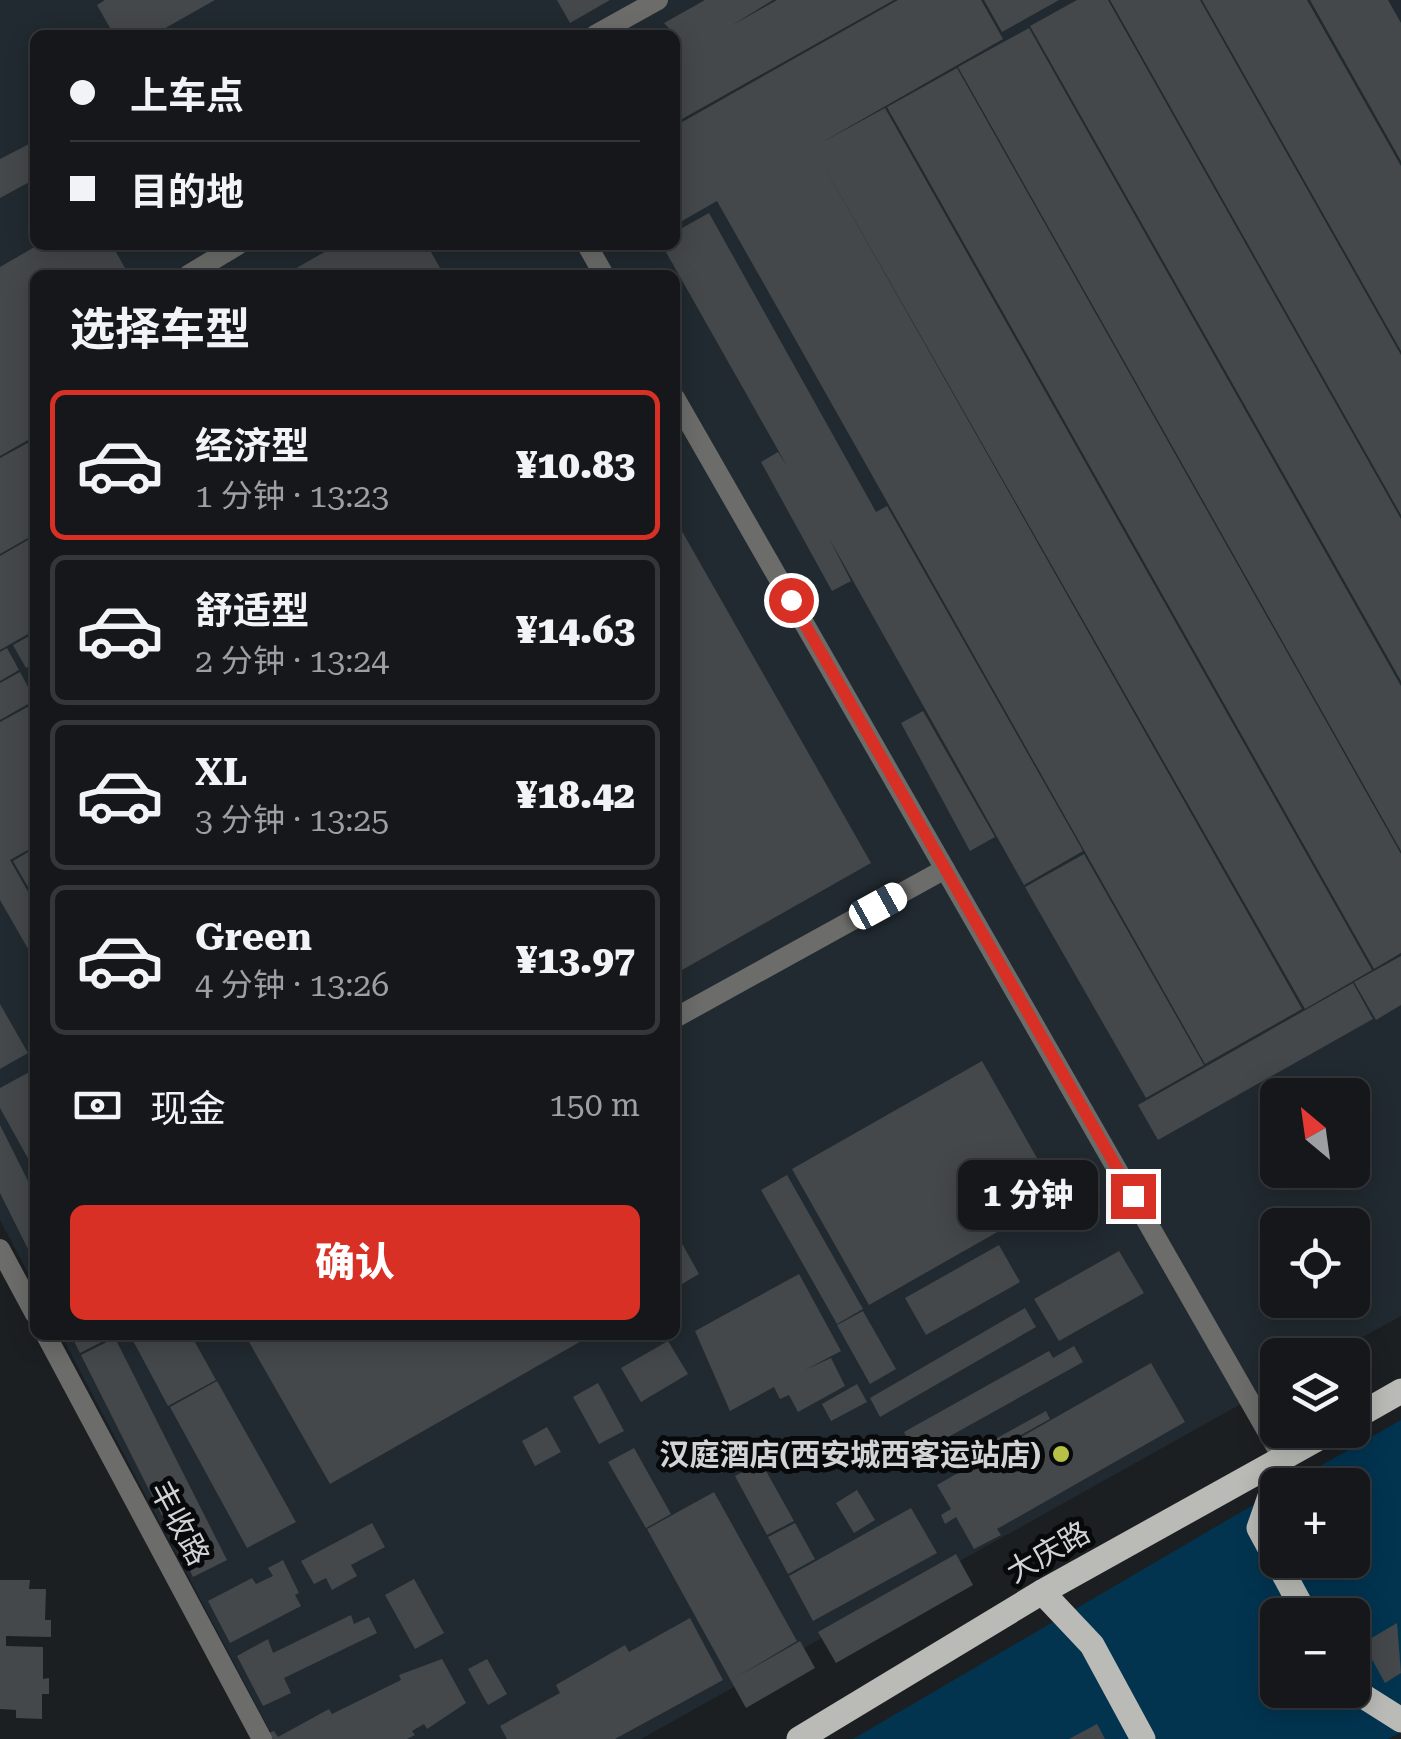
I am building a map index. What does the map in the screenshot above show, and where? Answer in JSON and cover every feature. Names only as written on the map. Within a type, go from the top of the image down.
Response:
[{"type":"main road","points":[[1370,1409],[1401,1392]]},
{"type":"main road","name":"大庆路","points":[[800,1739],[1042,1592],[1302,1448]]},
{"type":"main road","points":[[1284,1458],[1259,1528],[1297,1598]]},
{"type":"main road","points":[[1042,1592],[1092,1645],[1143,1739]]},
{"type":"main road","points":[[1370,1700],[1401,1720]]},
{"type":"street","points":[[604,30],[658,0]]},
{"type":"street","points":[[196,270],[230,250]]},
{"type":"street","points":[[680,407],[1284,1458]]},
{"type":"street","points":[[680,1015],[945,869]]},
{"type":"street","points":[[0,1249],[30,1305]]},
{"type":"street","name":"丰收路","points":[[49,1340],[262,1739]]},
{"type":"shaded area","points":[[0,0],[1401,0],[1401,1316],[1361,1338],[1260,1338],[1260,1393],[641,1739],[274,1739],[64,1340],[680,1340],[680,270],[30,270],[30,1277],[0,1220]]},
{"type":"shaded area","points":[[1401,1420],[1401,1732],[1388,1739],[853,1739],[1260,1501],[1260,1578],[1370,1578],[1370,1468],[1317,1468],[1352,1448],[1370,1448],[1370,1438]]},
{"type":"building","points":[[105,0],[215,0],[162,30],[111,30],[97,5]]},
{"type":"building","points":[[557,0],[610,0],[570,23]]},
{"type":"building","points":[[705,0],[773,0],[731,26],[777,0],[894,0],[680,120],[680,30],[670,30],[664,23]]},
{"type":"building","points":[[898,0],[981,0],[1003,39],[819,144],[885,108],[1372,970],[1305,1009],[813,147],[1302,1009],[1205,1064],[717,201],[680,222],[680,123]]},
{"type":"building","points":[[984,0],[1059,0],[1002,32]]},
{"type":"building","points":[[1077,0],[1108,0],[1401,519],[1401,681],[1030,26]]},
{"type":"building","points":[[1110,0],[1200,0],[1401,355],[1401,515]]},
{"type":"building","points":[[1202,0],[1307,0],[1401,166],[1401,351]]},
{"type":"building","points":[[1310,0],[1388,0],[1401,23],[1401,161]]},
{"type":"building","points":[[1029,28],[1401,686],[1401,851],[958,67]]},
{"type":"building","points":[[957,68],[1401,854],[1401,953],[1374,969],[887,107]]},
{"type":"building","points":[[30,144],[30,182],[0,198],[0,159]]},
{"type":"building","points":[[709,213],[876,512],[887,506],[1083,851],[1024,885],[829,538],[851,581],[832,591],[761,462],[778,452],[787,466],[680,277],[680,270],[676,270],[665,250],[680,250],[680,229]]},
{"type":"building","points":[[30,250],[115,250],[126,270],[30,270],[30,439],[0,456],[0,267]]},
{"type":"building","points":[[328,250],[430,250],[441,270],[293,270]]},
{"type":"building","points":[[30,442],[30,537],[0,554],[0,458]]},
{"type":"building","points":[[680,528],[871,863],[680,971]]},
{"type":"building","points":[[30,539],[30,633],[0,650],[0,556]]},
{"type":"building","points":[[30,636],[30,666],[26,668],[13,645]]},
{"type":"building","points":[[7,648],[19,670],[0,681],[0,652]]},
{"type":"building","points":[[20,672],[30,691],[30,703],[0,720],[0,683]]},
{"type":"building","points":[[30,706],[30,849],[10,860],[30,895],[30,952],[0,900],[0,722]]},
{"type":"building","points":[[923,711],[995,837],[970,851],[901,723]]},
{"type":"building","points":[[30,851],[30,890],[13,861]]},
{"type":"building","points":[[1084,854],[1204,1065],[1146,1098],[1025,887]]},
{"type":"building","points":[[1401,956],[1401,1005],[1376,1020],[1354,982]]},
{"type":"building","points":[[1353,983],[1373,1019],[1268,1078],[1260,1078],[1260,1083],[1158,1140],[1138,1105]]},
{"type":"building","points":[[0,1004],[28,1053],[0,1069]]},
{"type":"building","points":[[982,1061],[1059,1197],[869,1305],[792,1169]]},
{"type":"building","points":[[30,1072],[30,1162],[0,1108],[0,1088]]},
{"type":"building","points":[[0,1125],[30,1185],[30,1253],[0,1193]]},
{"type":"building","points":[[787,1175],[863,1309],[837,1324],[761,1190]]},
{"type":"building","points":[[680,1240],[699,1274],[680,1285]]},
{"type":"building","points":[[999,1245],[1020,1282],[926,1335],[905,1298]]},
{"type":"building","points":[[1119,1251],[1144,1293],[1059,1341],[1034,1299]]},
{"type":"building","points":[[799,1274],[841,1351],[805,1370],[831,1358],[845,1386],[798,1412],[789,1395],[780,1399],[774,1387],[730,1411],[695,1331]]},
{"type":"building","points":[[1025,1308],[1036,1327],[880,1417],[870,1398]]},
{"type":"building","points":[[863,1311],[896,1369],[870,1384],[837,1325]]},
{"type":"building","points":[[74,1340],[105,1340],[80,1353]]},
{"type":"building","points":[[116,1340],[227,1560],[193,1577],[81,1355]]},
{"type":"building","points":[[133,1340],[194,1340],[216,1380],[168,1406]]},
{"type":"building","points":[[248,1340],[583,1340],[330,1484]]},
{"type":"building","points":[[668,1341],[688,1374],[641,1402],[621,1368]]},
{"type":"building","points":[[1074,1346],[1083,1362],[916,1455],[904,1432],[1049,1351],[1053,1358]]},
{"type":"building","name":"汉庭酒店(西安城西客运站店)","points":[[1151,1363],[1185,1422],[997,1529],[1001,1535],[974,1549],[956,1517],[945,1524],[941,1515],[951,1509],[937,1485]]},
{"type":"building","points":[[217,1381],[296,1522],[247,1548],[170,1407]]},
{"type":"building","points":[[598,1383],[624,1431],[599,1444],[573,1397]]},
{"type":"building","points":[[857,1384],[867,1402],[831,1421],[822,1404]]},
{"type":"building","points":[[1046,1411],[1050,1419],[981,1457],[977,1449]]},
{"type":"building","points":[[547,1427],[561,1452],[535,1466],[522,1441]]},
{"type":"building","points":[[634,1448],[671,1514],[646,1528],[608,1462]]},
{"type":"building","points":[[761,1462],[794,1521],[767,1535],[735,1476]]},
{"type":"building","points":[[857,1490],[875,1520],[854,1533],[836,1503]]},
{"type":"building","points":[[714,1492],[797,1641],[735,1678],[800,1641],[815,1668],[746,1708],[647,1529]]},
{"type":"building","points":[[911,1508],[937,1553],[813,1621],[789,1576]]},
{"type":"building","points":[[372,1523],[385,1547],[351,1565],[357,1576],[332,1590],[326,1578],[314,1584],[301,1561]]},
{"type":"building","points":[[795,1523],[815,1559],[788,1574],[768,1537]]},
{"type":"building","points":[[956,1554],[973,1585],[836,1663],[818,1632]]},
{"type":"building","points":[[283,1560],[301,1606],[230,1643],[208,1601],[252,1578],[256,1584],[273,1576],[268,1568]]},
{"type":"building","points":[[414,1579],[444,1633],[415,1649],[385,1595]]},
{"type":"building","points":[[0,1580],[30,1580],[29,1589],[46,1589],[45,1620],[51,1620],[51,1637],[6,1636],[6,1646],[43,1647],[43,1679],[49,1678],[49,1694],[42,1694],[42,1719],[16,1718],[16,1710],[0,1709]]},
{"type":"building","points":[[351,1615],[354,1624],[369,1617],[377,1633],[284,1678],[291,1693],[263,1706],[237,1656],[268,1639],[273,1653]]},
{"type":"building","points":[[690,1618],[723,1680],[615,1739],[507,1739],[500,1726],[560,1693],[556,1685],[625,1645],[629,1652]]},
{"type":"building","points":[[1397,1623],[1401,1673],[1385,1683],[1370,1656],[1370,1639]]},
{"type":"building","points":[[442,1659],[466,1703],[427,1729],[424,1724],[412,1731],[415,1735],[407,1739],[272,1739],[269,1733],[274,1731],[278,1737],[329,1709],[332,1714],[401,1680],[399,1675]]},
{"type":"building","points":[[487,1659],[507,1694],[488,1705],[468,1669]]},
{"type":"building","points":[[1097,1724],[1105,1739],[1069,1739]]},
{"type":"place","name":"汉庭酒店(西安城西客运站店)","points":[[1061,1454]]},
{"type":"route","points":[[791,600],[1133,1196]]}]
